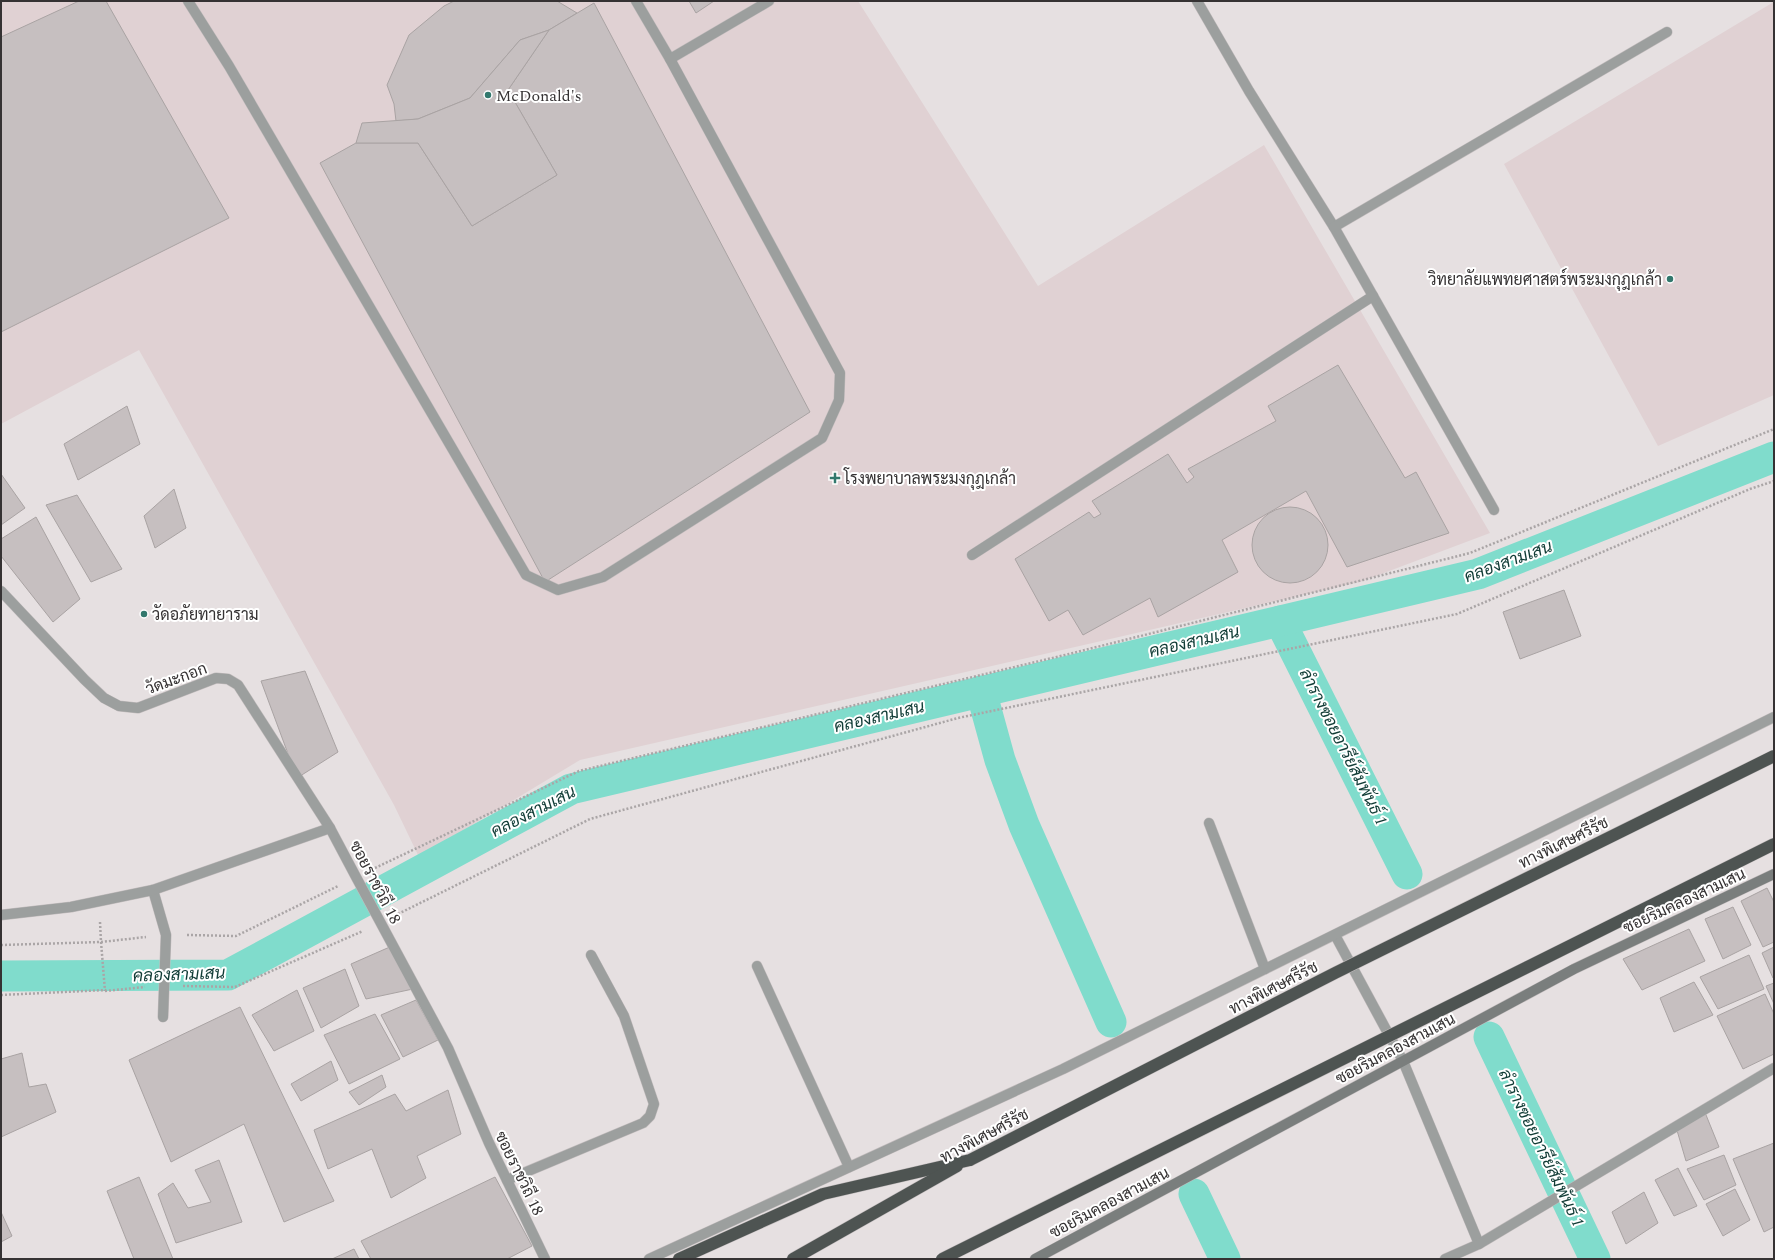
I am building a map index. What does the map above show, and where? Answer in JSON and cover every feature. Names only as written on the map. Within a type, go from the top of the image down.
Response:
[{"type":"highway","name":"ทางพิเศษศรีรัช","points":[[793,1259],[970,1160],[1335,973],[1774,756]]},
{"type":"highway","points":[[942,1259],[1774,844]]},
{"type":"highway","points":[[679,1259],[823,1194],[970,1160]]},
{"type":"street","points":[[188,1],[229,66],[526,575],[558,590],[603,577],[822,438],[839,400],[840,373],[670,59],[636,1]]},
{"type":"street","points":[[670,59],[769,1]]},
{"type":"street","points":[[1198,1],[1249,91],[1334,227],[1494,510]]},
{"type":"street","points":[[1334,227],[1667,32]]},
{"type":"street","points":[[972,555],[1373,296]]},
{"type":"street","name":"วัดมะกอก","points":[[1,591],[84,679],[104,698],[119,706],[138,708],[216,678],[228,678],[238,685],[330,828]]},
{"type":"street","points":[[649,1259],[1064,1069],[1774,717]]},
{"type":"street","points":[[1209,823],[1266,969]]},
{"type":"street","points":[[1,915],[71,907],[153,890],[330,828]]},
{"type":"street","name":"ซอยราชวิถี 18","points":[[330,828],[448,1048],[507,1180],[545,1259]]},
{"type":"street","name":"ซอยริมคลองสามเสน","points":[[1035,1259],[1574,969],[1774,874]]},
{"type":"street","points":[[153,890],[166,935],[163,1018]]},
{"type":"street","points":[[1335,935],[1403,1061],[1479,1244]]},
{"type":"street","points":[[507,1180],[643,1123],[650,1116],[654,1104],[624,1016],[591,955]]},
{"type":"street","points":[[757,966],[849,1167]]},
{"type":"street","points":[[1445,1259],[1479,1244],[1774,1068]]},
{"type":"path","points":[[392,860],[579,771],[1069,654],[1470,553],[1774,429]]},
{"type":"path","points":[[419,904],[590,819],[958,718],[1457,614],[1750,489],[1774,481]]},
{"type":"path","points":[[179,935],[236,936],[340,885]]},
{"type":"path","points":[[186,986],[235,987],[368,929]]},
{"type":"path","points":[[1,945],[101,942],[166,935]]},
{"type":"path","points":[[101,942],[105,991],[109,990]]},
{"type":"path","points":[[1,995],[165,986]]},
{"type":"shaded area","name":"โรงพยาบาลพระมงกุฎเกล้า","points":[[1,1],[858,1],[1038,286],[1264,145],[1490,533],[1360,582],[580,760],[419,857],[394,805],[139,350],[1,424]]},
{"type":"shaded area","name":"วิทยาลัยแพทยศาสตร์พระมงกุฎเกล้า","points":[[1771,1],[1774,1],[1774,395],[1658,446],[1504,164],[1772,3]]},
{"type":"building","points":[[79,1],[106,1],[229,218],[1,332],[1,37]]},
{"type":"building","points":[[454,1],[557,1],[577,13],[549,30],[520,40],[470,98],[418,119],[396,121],[394,104],[387,85],[409,35],[444,6]]},
{"type":"building","points":[[689,1],[714,1],[696,13]]},
{"type":"building","points":[[594,3],[810,412],[545,582],[320,163],[356,143],[418,143],[472,226],[557,175],[508,90],[549,30]]},
{"type":"building","points":[[549,30],[508,90],[557,175],[472,226],[418,143],[356,143],[362,123],[418,119],[470,98],[520,40]]},
{"type":"building","points":[[1338,365],[1405,478],[1416,472],[1449,533],[1347,567],[1306,491],[1222,540],[1238,572],[1158,617],[1150,598],[1083,635],[1068,610],[1049,621],[1015,559],[1089,512],[1094,518],[1101,514],[1092,501],[1168,454],[1187,483],[1194,477],[1188,469],[1276,421],[1268,406]]},
{"type":"building","points":[[127,406],[140,444],[78,480],[64,444]]},
{"type":"building","points":[[1,474],[25,508],[1,525]]},
{"type":"building","points":[[174,489],[186,528],[155,548],[144,516]]},
{"type":"building","points":[[77,495],[122,569],[91,582],[46,505]]},
{"type":"building","points":[[1283,507],[1297,507],[1311,513],[1322,524],[1328,538],[1328,552],[1325,560],[1317,572],[1311,577],[1297,583],[1283,583],[1269,577],[1258,566],[1252,552],[1252,538],[1258,524],[1269,513]]},
{"type":"building","points":[[36,517],[80,599],[53,622],[1,556],[1,539]]},
{"type":"building","points":[[1564,590],[1581,636],[1520,659],[1503,612]]},
{"type":"building","points":[[305,671],[338,752],[297,778],[261,681]]},
{"type":"building","points":[[1767,888],[1774,902],[1774,942],[1763,947],[1741,901]]},
{"type":"building","points":[[1733,907],[1751,945],[1723,959],[1705,919]]},
{"type":"building","points":[[1689,929],[1705,961],[1642,990],[1623,959]]},
{"type":"building","points":[[392,946],[413,989],[366,999],[351,964]]},
{"type":"building","points":[[1774,947],[1774,977],[1773,978],[1762,953]]},
{"type":"building","points":[[1749,955],[1764,989],[1718,1009],[1700,977]]},
{"type":"building","points":[[345,969],[359,1006],[321,1028],[303,988]]},
{"type":"building","points":[[1694,982],[1713,1015],[1674,1032],[1660,998]]},
{"type":"building","points":[[1774,983],[1774,1004],[1766,986]]},
{"type":"building","points":[[297,990],[314,1031],[274,1051],[252,1015]]},
{"type":"building","points":[[1765,994],[1774,1014],[1774,1054],[1743,1069],[1717,1016]]},
{"type":"building","points":[[416,1000],[438,1040],[403,1057],[381,1015]]},
{"type":"building","points":[[240,1007],[334,1201],[284,1222],[244,1124],[171,1162],[129,1060]]},
{"type":"building","points":[[375,1014],[400,1059],[349,1084],[324,1035]]},
{"type":"building","points":[[22,1053],[29,1087],[46,1084],[56,1112],[1,1137],[1,1059]]},
{"type":"building","points":[[331,1061],[338,1080],[301,1101],[291,1084]]},
{"type":"building","points":[[382,1075],[386,1087],[359,1105],[349,1092]]},
{"type":"building","points":[[448,1090],[461,1134],[417,1156],[426,1178],[391,1198],[372,1149],[328,1169],[314,1130],[395,1094],[406,1111]]},
{"type":"building","points":[[1704,1110],[1719,1147],[1686,1161],[1676,1127]]},
{"type":"building","points":[[1774,1143],[1774,1227],[1764,1232],[1733,1159]]},
{"type":"building","points":[[1724,1155],[1736,1185],[1704,1200],[1687,1169]]},
{"type":"building","points":[[219,1160],[242,1222],[176,1243],[158,1194],[173,1183],[188,1208],[211,1202],[195,1170]]},
{"type":"building","points":[[1678,1168],[1697,1206],[1674,1216],[1655,1180]]},
{"type":"building","points":[[139,1177],[173,1259],[134,1259],[107,1191]]},
{"type":"building","points":[[495,1177],[532,1246],[507,1259],[371,1259],[361,1241]]},
{"type":"building","points":[[1735,1189],[1750,1220],[1723,1236],[1706,1204]]},
{"type":"building","points":[[1644,1192],[1658,1223],[1626,1244],[1612,1212]]},
{"type":"building","points":[[1,1212],[12,1236],[1,1242]]},
{"type":"building","points":[[354,1249],[359,1259],[332,1259]]},
{"type":"waterway","name":"คลองสามเสน","points":[[1,976],[228,975],[571,789],[1478,574],[1774,457]]},
{"type":"waterway","name":"ลำรางซอยอารีย์สัมพันธ์ 1","points":[[1280,621],[1407,874]]},
{"type":"waterway","points":[[981,691],[1000,760],[1024,825],[1111,1022]]},
{"type":"waterway","name":"ลำรางซอยอารีย์สัมพันธ์ 1","points":[[1489,1037],[1595,1259]]},
{"type":"waterway","points":[[1194,1194],[1225,1259]]},
{"type":"place","name":"McDonald's","points":[[488,95]]},
{"type":"place","name":"วิทยาลัยแพทยศาสตร์พระมงกุฎเกล้า","points":[[1670,279]]},
{"type":"place","name":"โรงพยาบาลพระมงกุฎเกล้า","points":[[835,478]]},
{"type":"place","name":"วัดอภัยทายาราม","points":[[144,614]]}]
